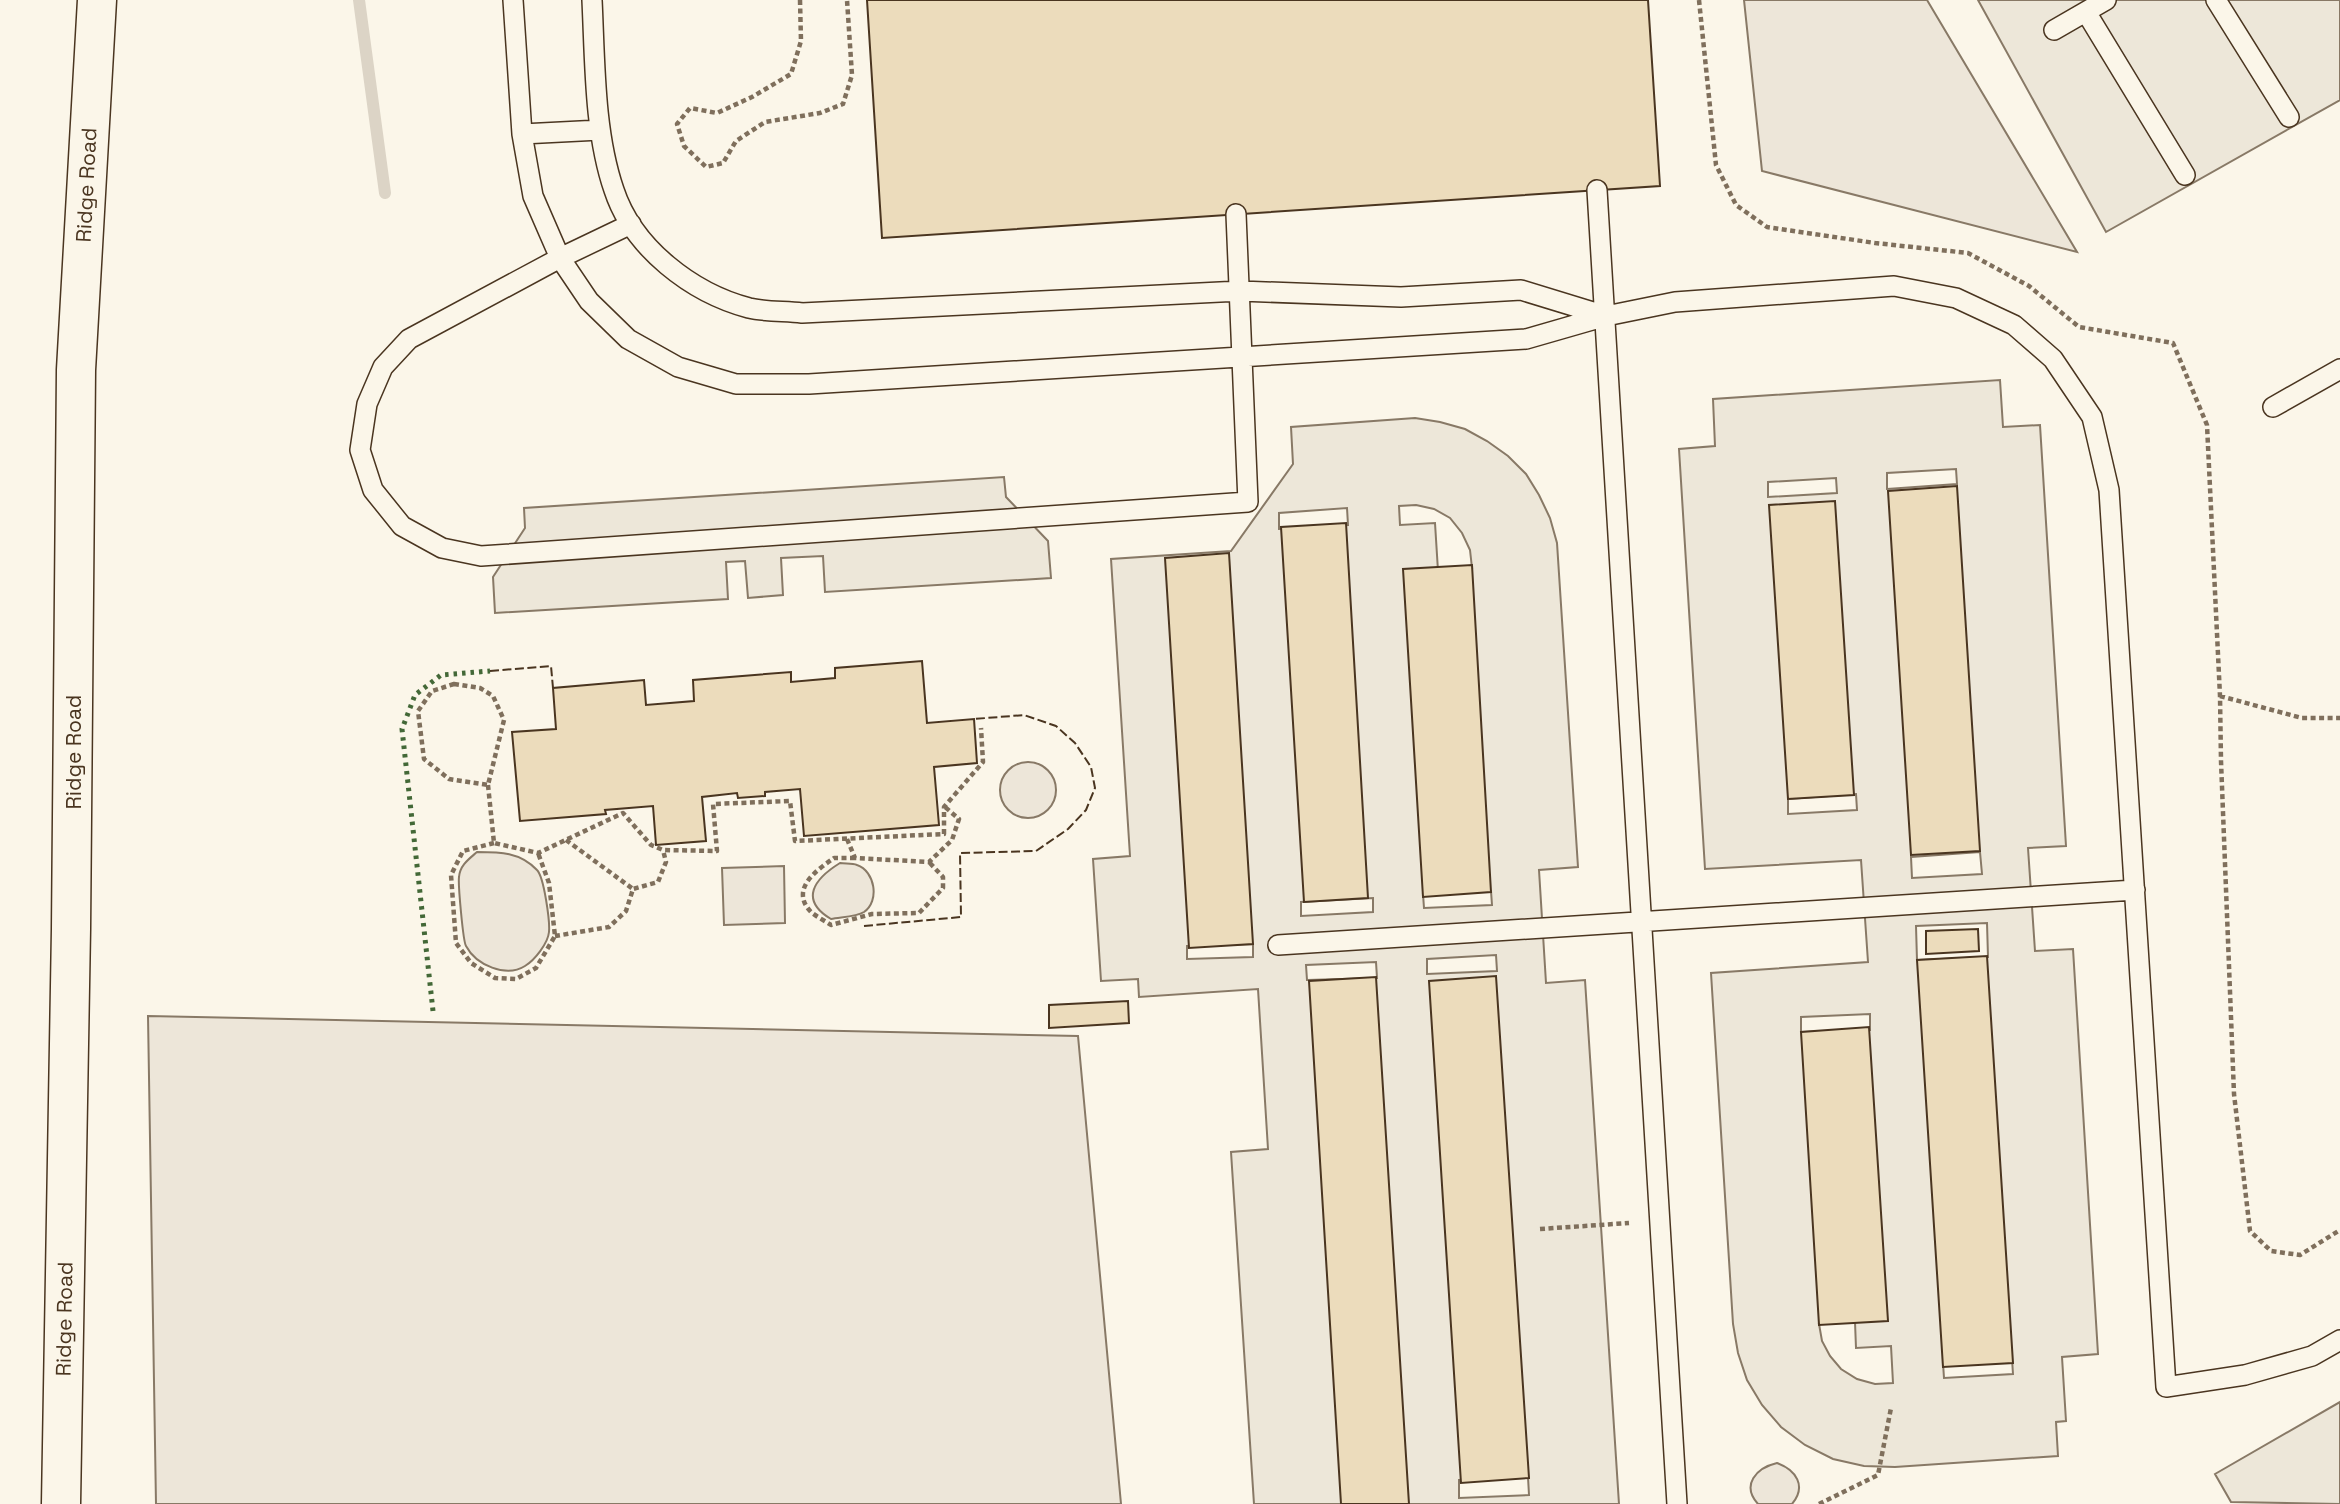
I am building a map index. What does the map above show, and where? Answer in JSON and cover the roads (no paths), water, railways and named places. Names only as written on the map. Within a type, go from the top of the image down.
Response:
[{"type":"street","name":"Ridge Road","points":[[61,1504],[71,943],[76,370],[97,0]]},
{"type":"lane","points":[[513,0],[522,134],[533,196],[560,258],[589,301],[628,338],[678,367],[736,384],[809,384],[1526,339],[1606,316],[1675,302],[1894,286],[1956,298],[2014,325],[2053,359],[2092,417],[2109,490],[2165,1387],[2245,1375],[2312,1356],[2340,1339]]},
{"type":"lane","points":[[593,0],[600,130],[614,191],[631,224],[662,262],[704,292],[751,308],[803,313],[1240,291],[1401,297],[1521,290],[1606,316]]},
{"type":"lane","points":[[2054,30],[2106,0]]},
{"type":"lane","points":[[2216,0],[2289,117]]},
{"type":"lane","points":[[2085,12],[2185,175]]},
{"type":"lane","points":[[522,134],[600,130]]},
{"type":"lane","points":[[1597,190],[1677,1504]]},
{"type":"lane","points":[[631,224],[560,258],[409,339],[383,367],[367,404],[360,450],[373,490],[402,526],[442,548],[481,556],[1248,502],[1236,214]]},
{"type":"lane","points":[[2273,407],[2340,369]]},
{"type":"lane","points":[[1278,945],[2135,890]]},
{"type":"waterway","points":[[359,0],[385,193]]}]
